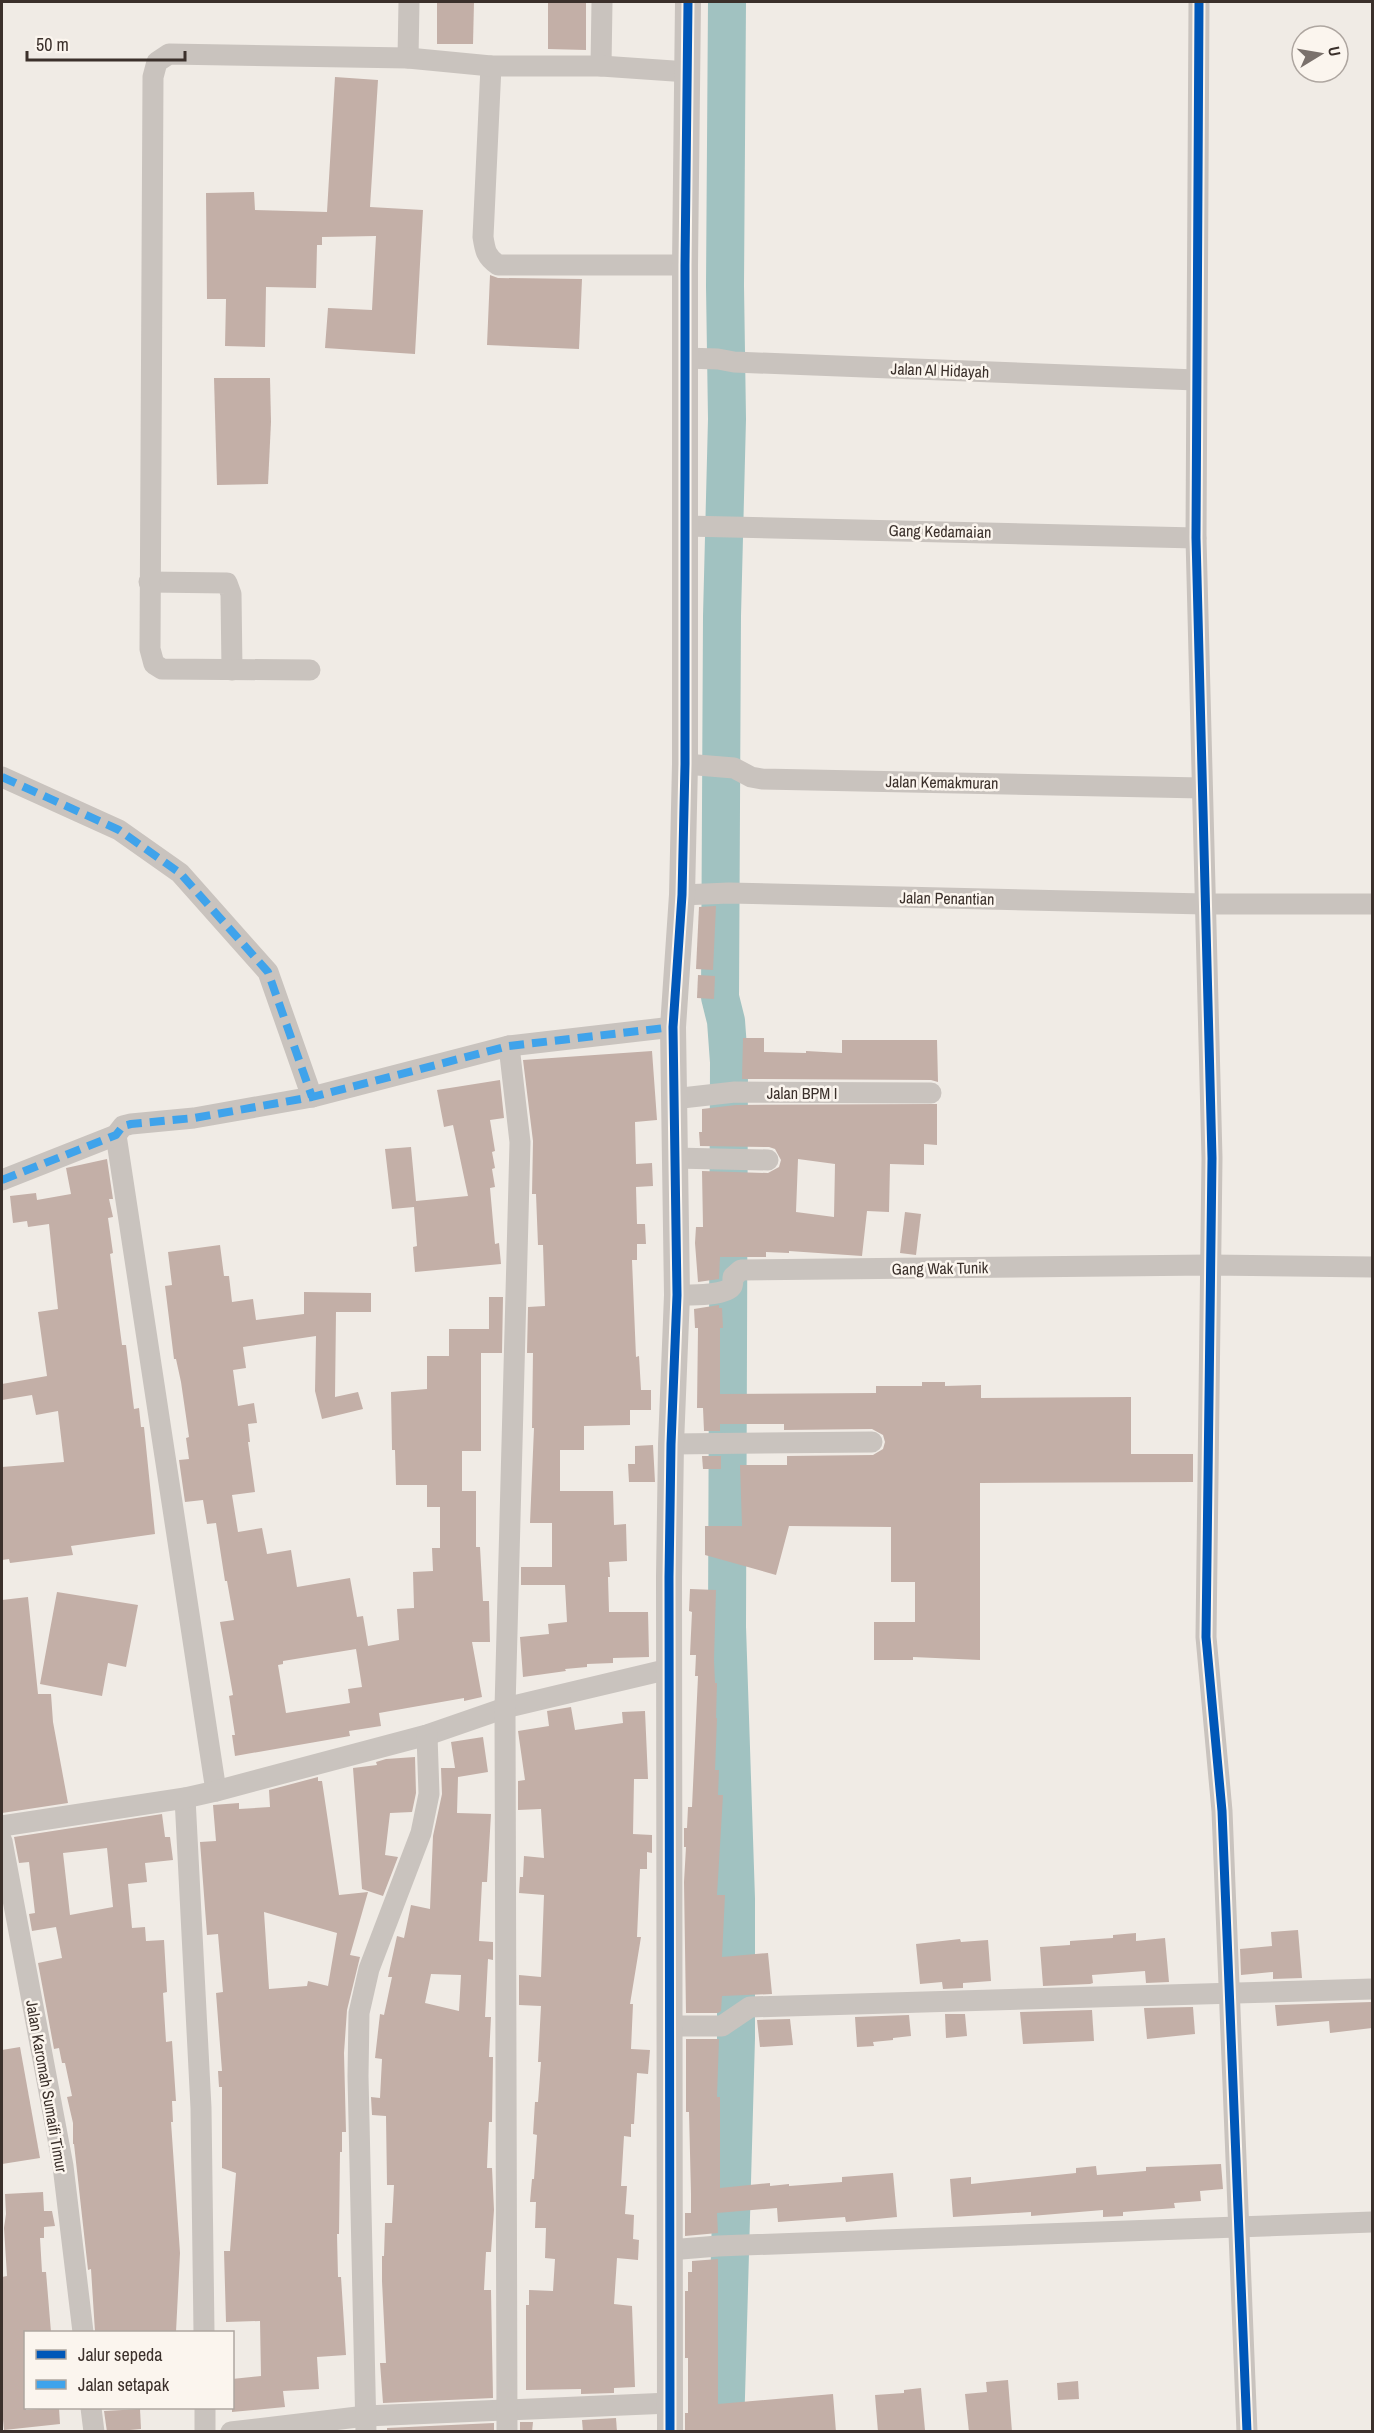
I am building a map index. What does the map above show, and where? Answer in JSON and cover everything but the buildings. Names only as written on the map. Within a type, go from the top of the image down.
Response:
[{"type":"street","points":[[408,58],[409,2]]},
{"type":"street","points":[[601,66],[602,2]]},
{"type":"street","points":[[670,2432],[669,1669],[671,1444],[677,1295],[673,1027],[682,895],[685,764],[684,358],[672,264],[673,70],[688,2]]},
{"type":"street","points":[[1198,2],[1196,538],[1202,788],[1214,903],[1212,1158],[1218,1266],[1206,1637],[1236,1993],[1244,2228],[1246,2432]]},
{"type":"street","points":[[310,670],[162,669],[154,664],[150,649],[153,77],[157,62],[169,54],[408,58],[491,66],[601,66],[673,70]]},
{"type":"street","points":[[491,66],[483,237],[489,259],[498,265],[672,264]]},
{"type":"street","name":"Jalan Al Hidayah","points":[[684,358],[1196,380]]},
{"type":"street","name":"Gang Kedamaian","points":[[685,526],[1196,538]]},
{"type":"street","points":[[149,582],[227,583],[231,594],[232,670]]},
{"type":"street","name":"Jalan Kemakmuran","points":[[685,764],[724,766],[762,779],[1202,788]]},
{"type":"street","points":[[2,777],[119,830],[180,873],[268,972],[312,1097]]},
{"type":"street","name":"Jalan Penantian","points":[[682,895],[722,893],[1372,904]]},
{"type":"street","points":[[2,1179],[116,1135],[123,1126],[131,1124],[194,1118],[312,1097],[509,1046],[673,1027]]},
{"type":"street","points":[[507,2432],[505,1707],[520,1142],[509,1046]]},
{"type":"street","name":"Jalan BPM I","points":[[673,1099],[727,1094],[930,1093]]},
{"type":"street","points":[[116,1135],[216,1791]]},
{"type":"street","points":[[674,1158],[768,1160]]},
{"type":"street","points":[[1218,1266],[1372,1267]]},
{"type":"street","name":"Gang Wak Tunik","points":[[677,1295],[724,1291],[733,1285],[734,1277],[741,1270],[1218,1266]]},
{"type":"street","points":[[671,1444],[872,1442]]},
{"type":"street","points":[[2,1826],[185,1798],[216,1791],[427,1736],[505,1707],[669,1669]]},
{"type":"street","points":[[366,2424],[358,2088],[359,2013],[369,1969],[421,1833],[429,1794],[427,1736]]},
{"type":"street","points":[[185,1798],[201,2108],[204,2331]]},
{"type":"street","name":"Jalan Karomah Sumaifi Timur","points":[[2,1840],[63,2166],[83,2331]]},
{"type":"street","points":[[668,2026],[722,2026],[750,2007],[1372,1989]]},
{"type":"street","points":[[669,2250],[718,2246],[1372,2222]]},
{"type":"street","points":[[231,2432],[366,2424],[508,2410],[670,2403]]},
{"type":"street","points":[[91,2409],[94,2432]]},
{"type":"street","points":[[205,2409],[205,2432]]},
{"type":"waterway","points":[[725,2432],[736,2038],[736,1899],[727,1627],[729,1062],[726,1021],[720,997],[722,616],[727,419],[725,286],[727,2]]},
{"type":"marked path","points":[[2,777],[119,830],[180,873],[268,972],[312,1097]]},
{"type":"marked path","points":[[2,1180],[116,1135],[123,1126],[131,1124],[194,1118],[312,1097],[509,1046],[673,1027]]},
{"type":"cycle path","points":[[670,2432],[669,1577],[677,1295],[673,1027],[682,895],[685,764],[685,265],[688,2]]},
{"type":"cycle path","points":[[1199,2],[1196,538],[1212,1158],[1206,1637],[1222,1811],[1247,2432]]}]
